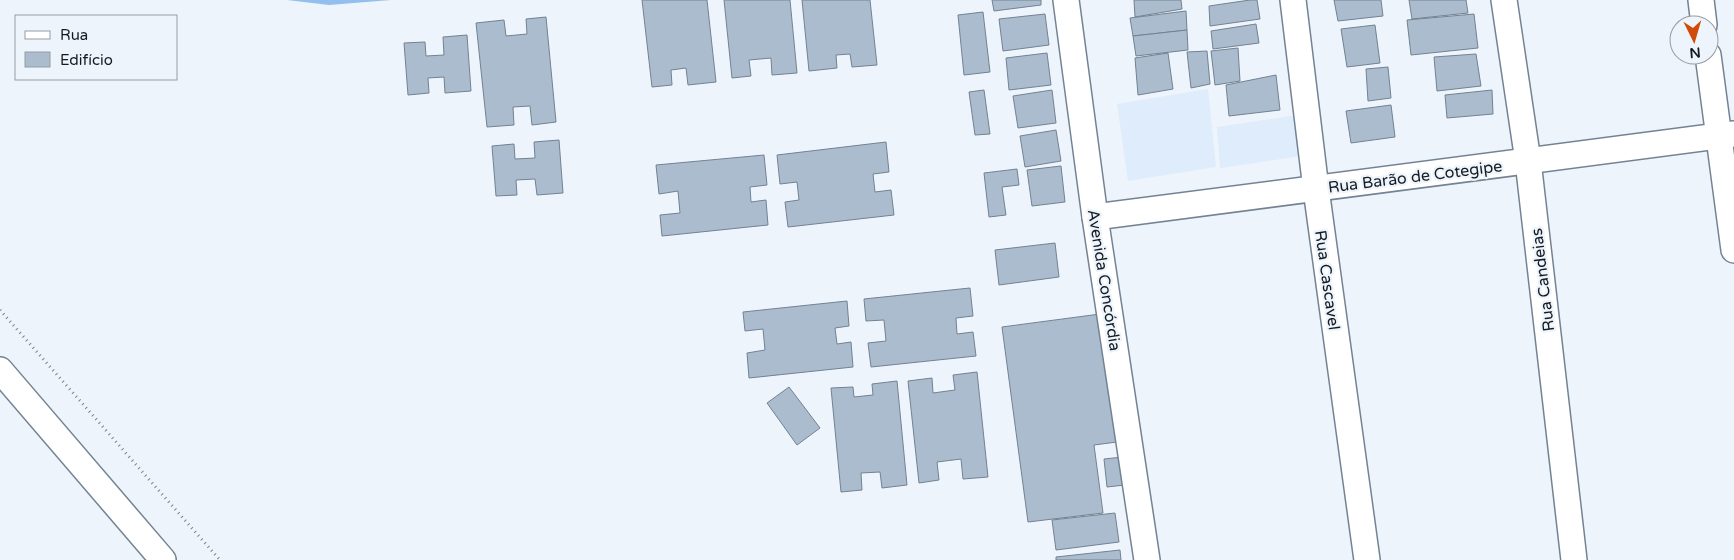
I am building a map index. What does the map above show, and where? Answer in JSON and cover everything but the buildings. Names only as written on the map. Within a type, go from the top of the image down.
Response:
[{"type":"street","name":"Avenida Concórdia","points":[[1066,0],[1095,218],[1147,560]]},
{"type":"street","name":"Rua Cascavel","points":[[1293,0],[1316,188],[1367,560]]},
{"type":"street","name":"Rua Candeias","points":[[1504,0],[1528,161],[1574,560]]},
{"type":"street","points":[[1701,0],[1703,15]]},
{"type":"street","points":[[1710,65],[1727,135],[1734,250]]},
{"type":"street","name":"Rua Barão de Cotegipe","points":[[1095,218],[1727,135]]},
{"type":"street","points":[[0,370],[163,560]]},
{"type":"path","points":[[0,310],[220,560]]},
{"type":"shaded area","points":[[287,0],[391,0],[329,5]]},
{"type":"shaded area","points":[[1208,89],[1216,167],[1128,181],[1117,104]]},
{"type":"shaded area","points":[[1298,115],[1302,156],[1220,168],[1217,127]]}]
